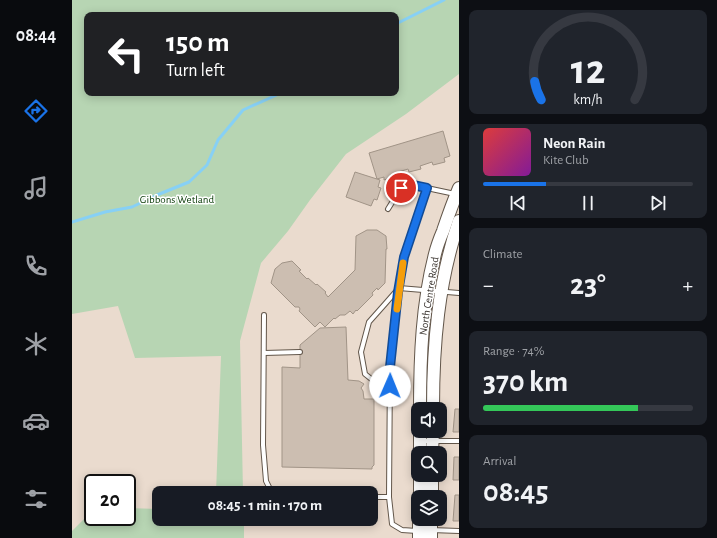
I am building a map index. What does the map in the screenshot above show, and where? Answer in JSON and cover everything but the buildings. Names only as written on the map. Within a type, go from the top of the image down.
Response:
[{"type":"street","name":"North Centre Road","points":[[433,402],[435,253],[458,193]]},
{"type":"street","name":"North Centre Road","points":[[420,402],[423,330],[434,291],[448,256],[459,221]]},
{"type":"lane","points":[[388,209],[401,188],[408,184],[458,193]]},
{"type":"lane","points":[[427,188],[404,257],[399,288],[390,367],[389,497],[392,524],[402,530],[425,529],[459,531]]},
{"type":"lane","points":[[399,288],[459,293]]},
{"type":"lane","points":[[390,386],[375,382],[365,374],[361,352],[369,322],[399,288]]},
{"type":"lane","points":[[264,315],[263,445],[266,481],[268,486]]},
{"type":"lane","points":[[264,353],[300,352]]},
{"type":"lane","points":[[425,439],[459,441]]},
{"type":"lane","points":[[378,497],[389,497]]},
{"type":"green space","name":"Gibbons Wetland","points":[[72,0],[459,0],[459,74],[406,114],[346,154],[288,231],[261,263],[240,341],[243,486],[216,486],[221,356],[135,358],[118,306],[72,314]]},
{"type":"green space","points":[[136,508],[152,509],[152,526],[244,526],[244,538],[72,538],[72,531],[84,519],[84,526],[136,526]]},
{"type":"waterway","points":[[399,22],[444,0]]},
{"type":"waterway","points":[[72,222],[105,212],[132,207],[189,182],[207,165],[218,140],[243,110],[274,96]]},
{"type":"slow traffic","points":[[397,309],[403,263]]},
{"type":"route","points":[[390,386],[390,367],[398,292],[404,257],[427,188],[408,184],[401,188]]}]
